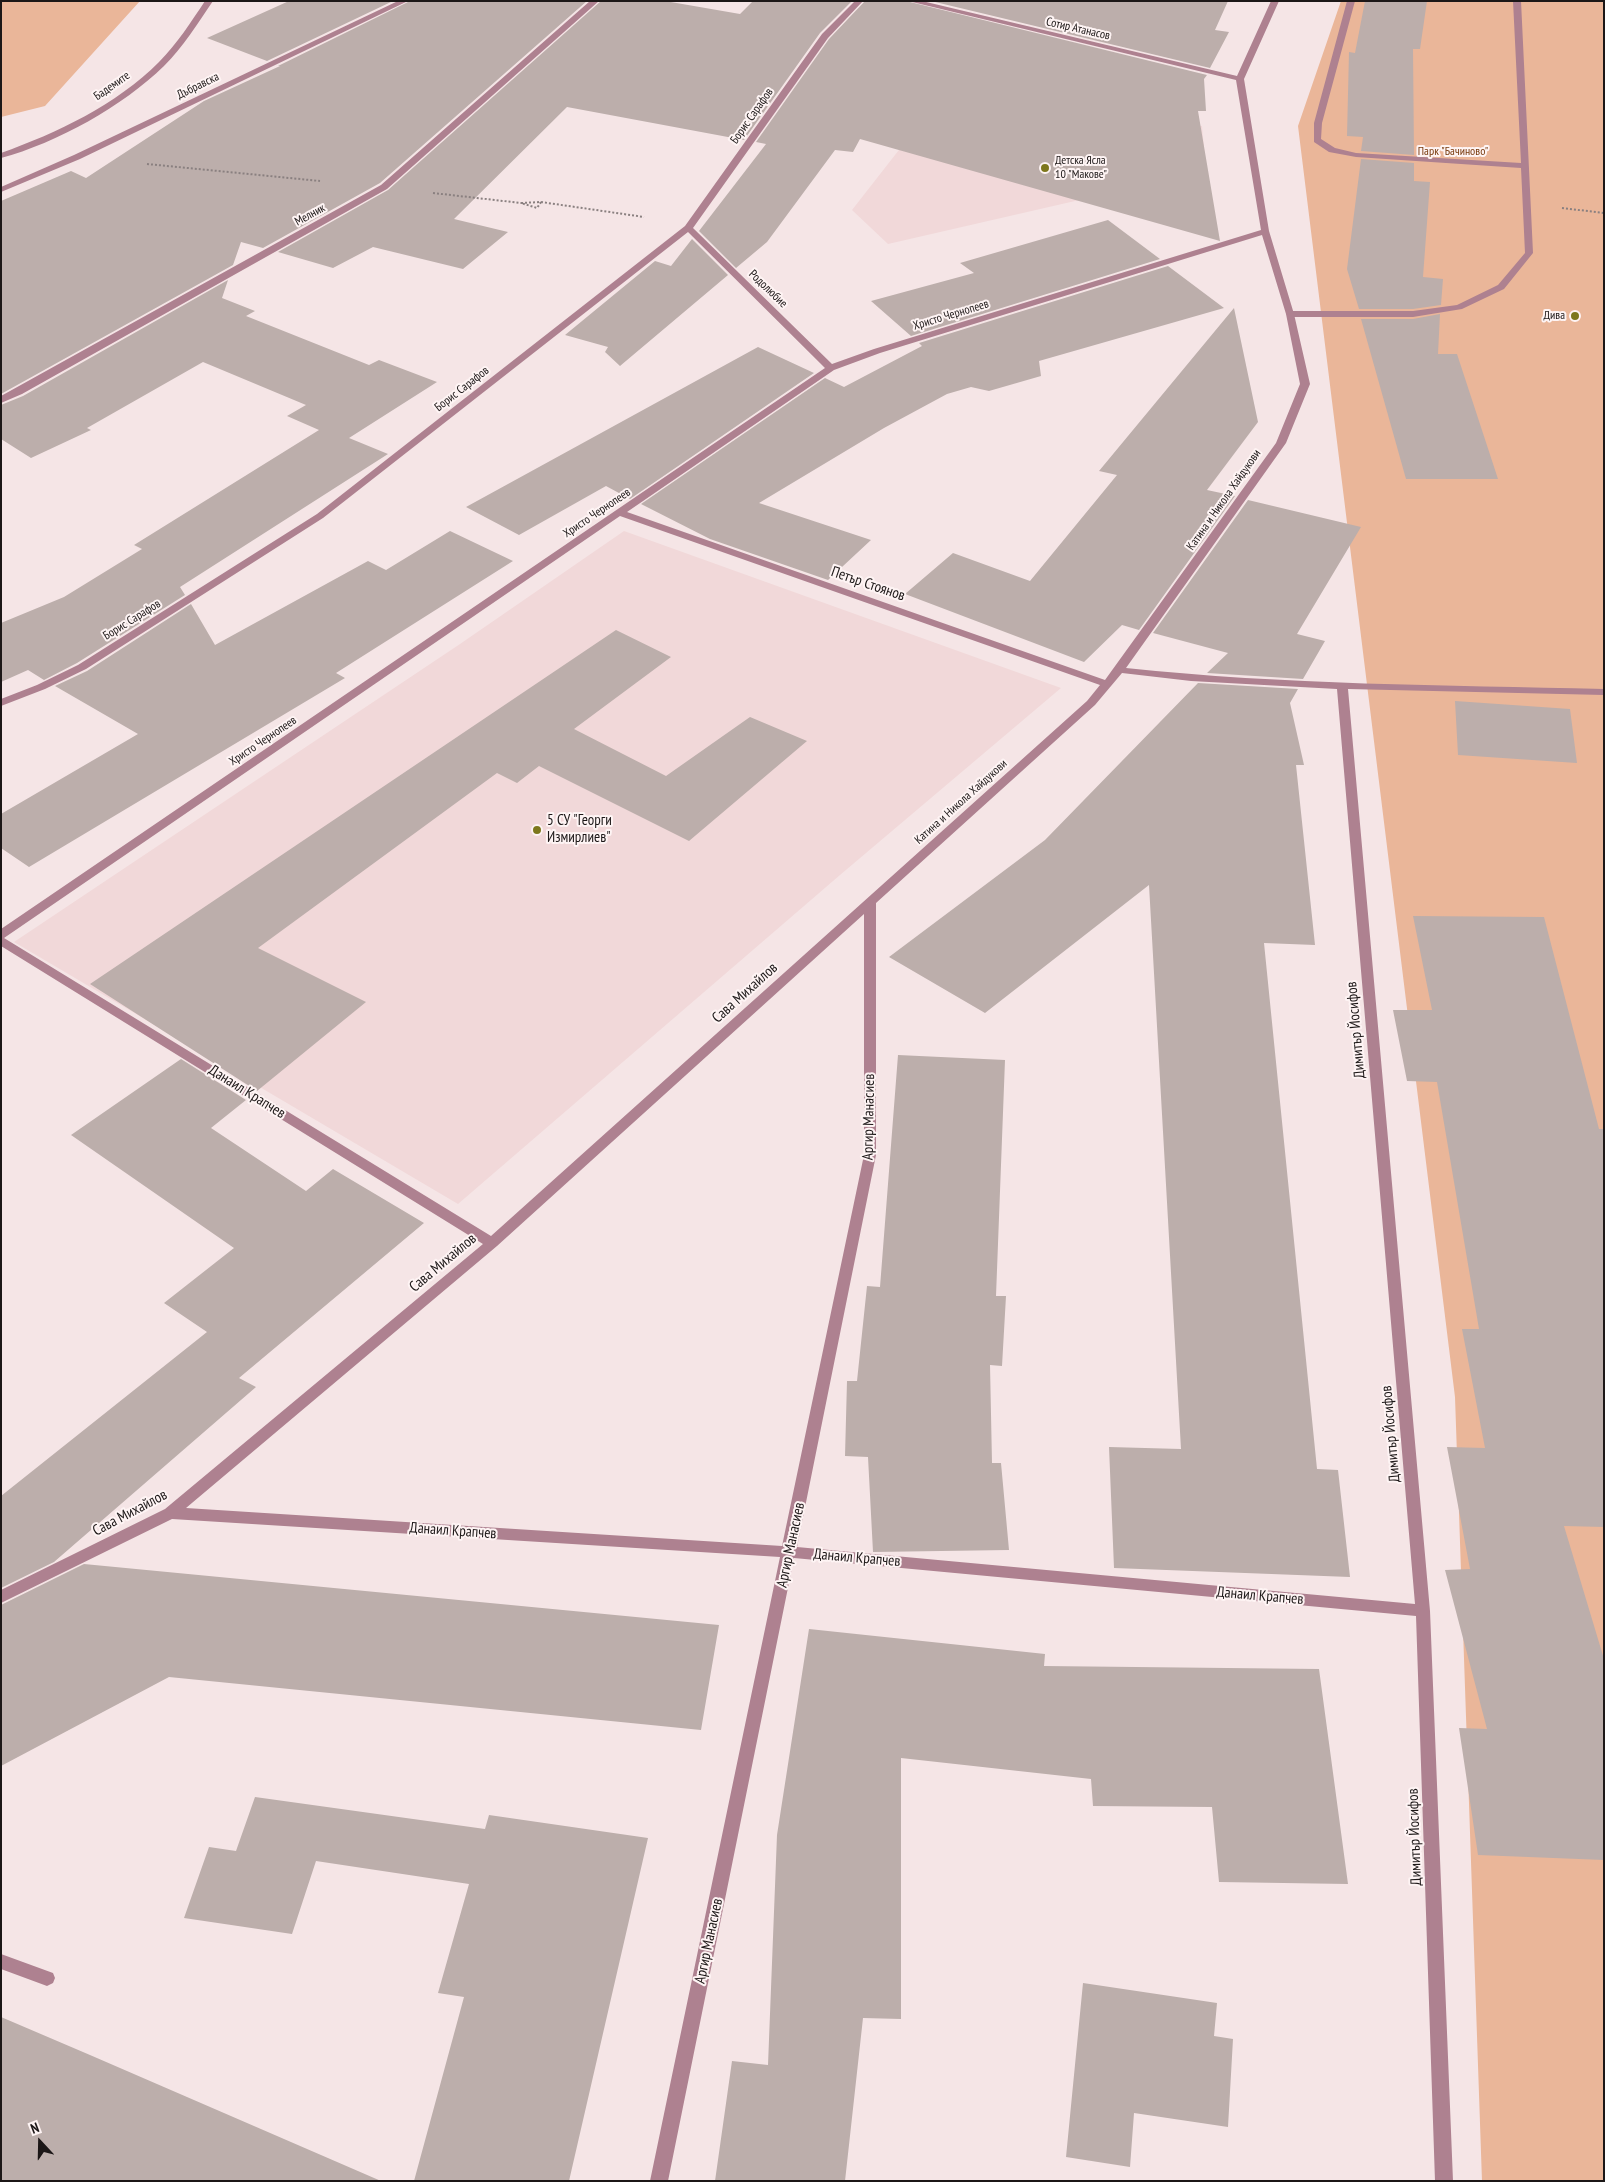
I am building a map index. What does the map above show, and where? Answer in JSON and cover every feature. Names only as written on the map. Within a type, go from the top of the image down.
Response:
[{"type":"street","name":"Бадемите","points":[[1,156],[48,136],[93,113],[127,91],[160,64],[209,1]]},
{"type":"street","name":"Дъбравска","points":[[1,190],[86,152],[404,1]]},
{"type":"street","name":"Мелник","points":[[1,400],[19,392],[384,187],[595,1]]},
{"type":"street","name":"Борис Сарафов","points":[[1,703],[41,688],[82,667],[320,516],[690,226],[825,36],[859,1]]},
{"type":"street","name":"Сотир Атанасов","points":[[912,1],[1240,79]]},
{"type":"street","points":[[1240,79],[1275,1]]},
{"type":"street","points":[[1351,1],[1318,123],[1317,140],[1332,150],[1356,155],[1525,166]]},
{"type":"street","points":[[1290,314],[1413,314],[1458,307],[1501,287],[1530,253],[1517,1]]},
{"type":"street","name":"Катина и Никола Хайдукови","points":[[870,903],[1091,703],[1119,670],[1281,443],[1305,384],[1290,314],[1265,231],[1240,79]]},
{"type":"street","name":"Родолюбие","points":[[690,226],[831,368]]},
{"type":"street","name":"Христо Чернопеев","points":[[1,935],[831,368],[877,351],[1265,231]]},
{"type":"street","name":"Петър Стоянов","points":[[620,513],[1107,684]]},
{"type":"street","points":[[1119,670],[1191,678],[1342,686],[1604,692]]},
{"type":"street","name":"Димитър Йосифов","points":[[1342,686],[1423,1611],[1444,2181]]},
{"type":"street","name":"Сава Михайлов","points":[[1,1597],[170,1514],[492,1243],[870,903]]},
{"type":"street","name":"Аргир Манасиев","points":[[659,2181],[870,1155],[870,903]]},
{"type":"street","name":"Данаил Крапчев","points":[[1,941],[492,1243]]},
{"type":"street","name":"Данаил Крапчев","points":[[170,1514],[789,1552],[1423,1611]]},
{"type":"street","points":[[1,1961],[47,1978]]},
{"type":"path","points":[[146,164],[384,187],[521,203],[541,202],[690,226]]},
{"type":"path","points":[[521,203],[537,208],[541,202]]},
{"type":"shaded area","name":"Детска Ясла 10 \"Макове\"","points":[[963,68],[1130,121],[1202,126],[1207,182],[1162,181],[888,244],[852,210]]},
{"type":"shaded area","name":"5 СУ \"Георги Измирлиев\"","points":[[624,531],[1061,688],[840,875],[458,1204],[14,942],[460,644]]},
{"type":"green space","points":[[1,1],[140,1],[45,106],[1,117]]},
{"type":"green space","name":"Парк \"Бачиново\"","points":[[1341,1],[1604,1],[1604,2181],[1482,2181],[1455,1397],[1298,126]]},
{"type":"building","points":[[289,1],[393,1],[267,61],[207,38]]},
{"type":"building","points":[[410,1],[587,1],[380,183],[263,248],[241,242],[233,265],[1,394],[1,201],[71,171],[86,178],[204,101],[280,66],[278,66]]},
{"type":"building","points":[[601,1],[665,1],[740,14],[753,1],[852,1],[820,33],[744,140],[567,107],[454,219],[508,232],[463,269],[373,247],[333,268],[278,252],[388,190]]},
{"type":"building","points":[[865,1],[906,1],[1207,75],[1204,79],[1206,111],[1198,111],[1220,241],[860,139],[853,152],[835,150],[767,242],[736,268],[699,231],[766,144],[756,142],[829,39]]},
{"type":"building","points":[[931,1],[1228,1],[1215,30],[1229,32],[1210,68]]},
{"type":"building","points":[[1365,1],[1427,1],[1420,49],[1413,49],[1414,155],[1361,151],[1363,137],[1347,136],[1349,52],[1355,53]]},
{"type":"building","points":[[1361,159],[1414,163],[1414,181],[1430,182],[1423,277],[1443,279],[1441,305],[1413,309],[1359,309],[1347,269]]},
{"type":"building","points":[[1108,220],[1160,259],[911,336],[871,301],[974,273],[960,263]]},
{"type":"building","points":[[692,239],[728,275],[620,366],[605,352],[608,347],[565,335],[655,261],[671,266]]},
{"type":"building","points":[[1168,266],[1224,308],[1039,361],[1041,376],[989,391],[971,387],[947,394],[884,428],[759,503],[871,540],[828,580],[710,539],[641,504],[825,378],[844,387],[922,346],[919,343]]},
{"type":"building","points":[[228,280],[222,298],[255,311],[246,316],[369,365],[379,360],[437,382],[349,438],[388,454],[180,587],[185,595],[77,663],[44,680],[28,670],[1,682],[1,623],[64,597],[142,549],[134,545],[319,430],[287,416],[306,405],[203,362],[87,428],[91,430],[31,458],[1,439],[1,405],[23,396]]},
{"type":"building","points":[[1234,308],[1258,422],[1207,490],[1235,496],[1139,630],[1122,625],[1084,662],[905,594],[953,553],[1030,581],[1117,475],[1099,471]]},
{"type":"building","points":[[1440,314],[1438,354],[1457,354],[1498,479],[1406,479],[1361,319],[1413,319]]},
{"type":"building","points":[[758,347],[814,373],[630,499],[606,486],[519,535],[466,507]]},
{"type":"building","points":[[1248,500],[1361,527],[1297,634],[1325,641],[1303,679],[1207,673],[1228,653],[1153,633]]},
{"type":"building","points":[[450,531],[513,561],[336,673],[345,678],[29,867],[1,848],[1,814],[138,734],[55,686],[87,671],[191,604],[215,645],[368,561],[386,570]]},
{"type":"building","points":[[616,630],[671,657],[574,729],[666,776],[750,717],[807,741],[689,841],[539,766],[517,783],[497,773],[258,948],[366,1002],[257,1091],[90,984]]},
{"type":"building","points":[[1198,683],[1298,689],[1290,703],[1304,765],[1296,765],[1315,945],[1264,943],[1317,1469],[1338,1470],[1350,1577],[1114,1568],[1109,1447],[1181,1449],[1149,885],[985,1013],[889,957],[1045,840]]},
{"type":"building","points":[[1455,701],[1570,709],[1577,763],[1458,755]]},
{"type":"building","points":[[1413,916],[1544,917],[1599,1129],[1604,1129],[1604,1527],[1564,1526],[1604,1659],[1604,1860],[1478,1855],[1459,1728],[1487,1729],[1445,1570],[1470,1569],[1447,1447],[1485,1448],[1462,1329],[1479,1329],[1437,1082],[1407,1081],[1393,1010],[1432,1010]]},
{"type":"building","points":[[898,1055],[1005,1060],[996,1296],[1006,1296],[1002,1366],[990,1365],[992,1463],[1001,1463],[1009,1550],[873,1552],[868,1457],[845,1456],[847,1381],[857,1381],[867,1286],[880,1287]]},
{"type":"building","points":[[181,1059],[246,1100],[211,1128],[306,1191],[333,1169],[424,1223],[239,1378],[256,1387],[54,1562],[1,1588],[1,1496],[207,1332],[164,1303],[234,1248],[71,1135]]},
{"type":"building","points":[[84,1564],[719,1625],[701,1730],[169,1677],[1,1766],[1,1605]]},
{"type":"building","points":[[809,1629],[1045,1654],[1044,1666],[1319,1669],[1348,1884],[1219,1882],[1212,1807],[1093,1806],[1091,1779],[901,1758],[901,2019],[863,2018],[845,2181],[715,2181],[732,2061],[768,2065],[777,1835]]},
{"type":"building","points":[[255,1797],[485,1829],[489,1815],[648,1838],[569,2181],[414,2181],[464,1997],[438,1993],[469,1884],[316,1861],[292,1934],[184,1918],[209,1847],[236,1851]]},
{"type":"building","points":[[1083,1983],[1217,2003],[1214,2036],[1233,2039],[1228,2127],[1134,2113],[1130,2167],[1066,2157]]},
{"type":"building","points":[[1,2017],[90,2055],[381,2181],[1,2181]]},
{"type":"place","name":"Детска Ясла 10 \"Макове\"","points":[[1045,168]]},
{"type":"place","name":"Дива","points":[[1575,316]]},
{"type":"place","name":"5 СУ \"Георги Измирлиев\"","points":[[537,830]]}]
